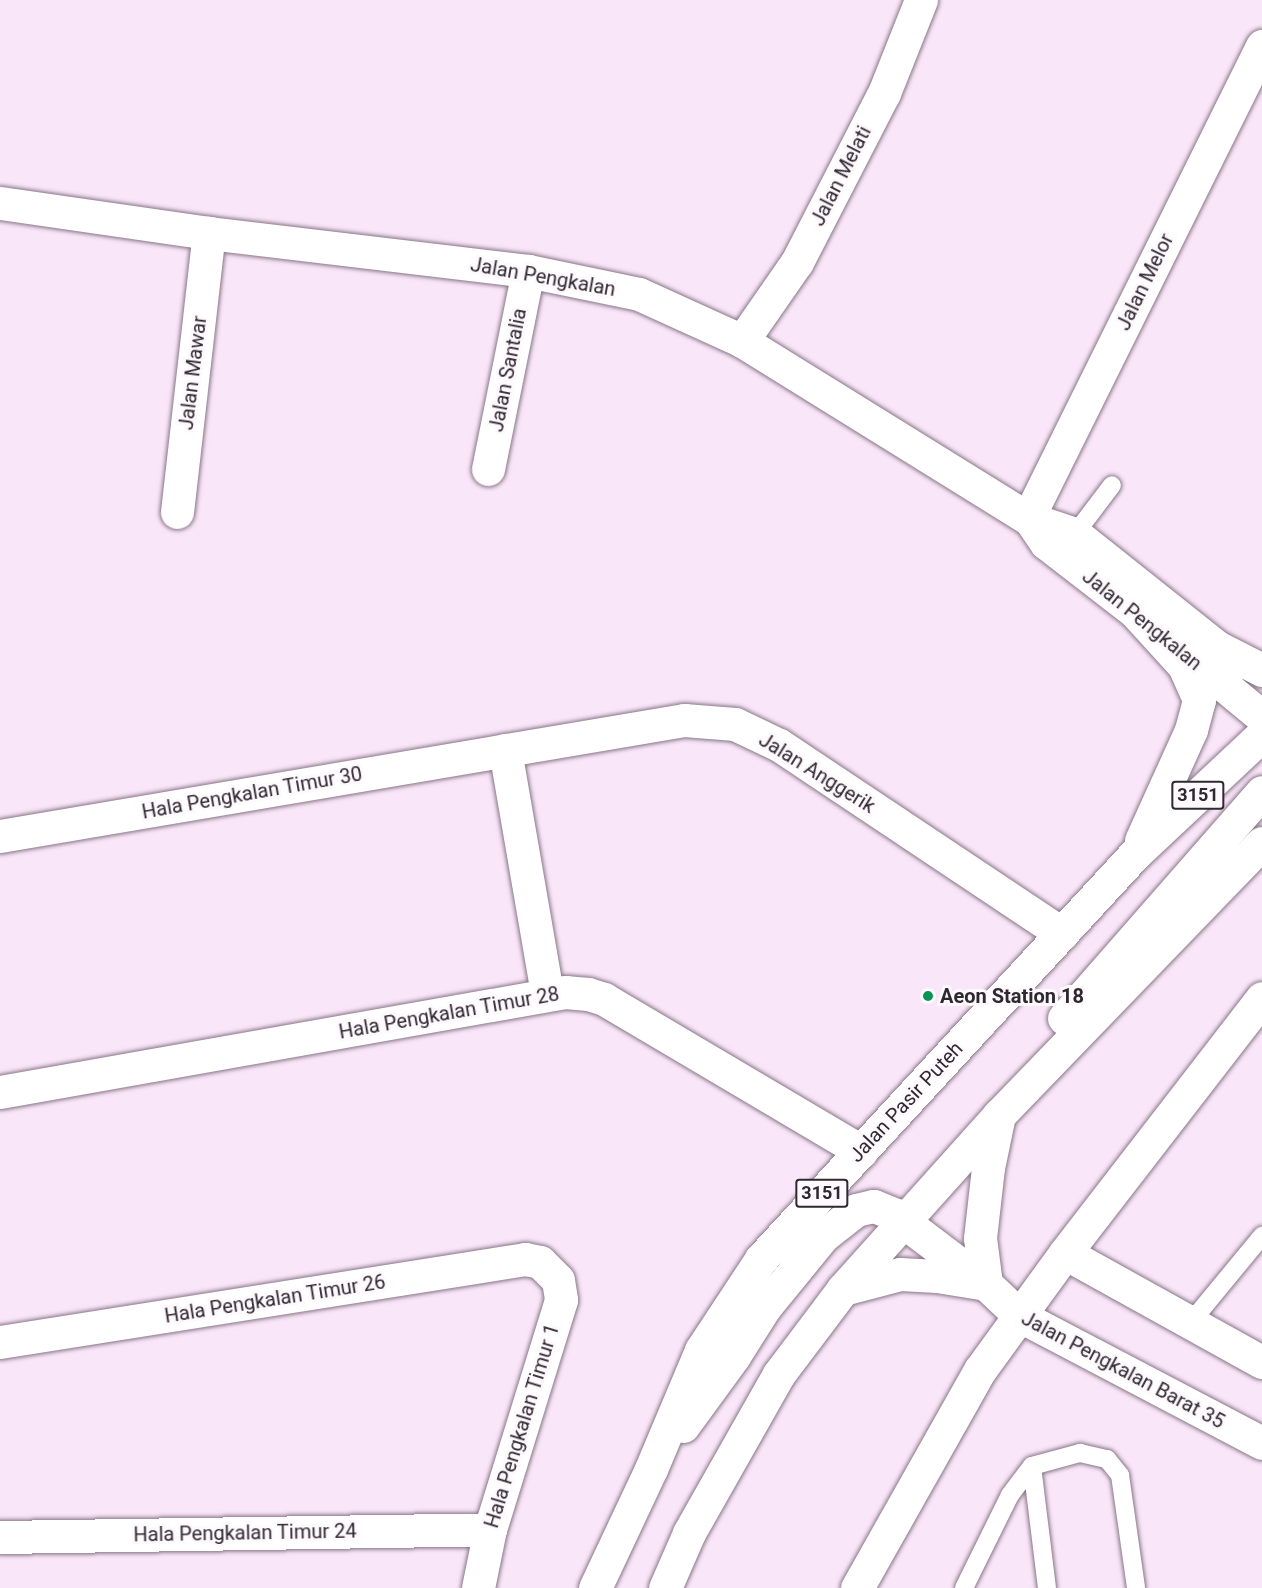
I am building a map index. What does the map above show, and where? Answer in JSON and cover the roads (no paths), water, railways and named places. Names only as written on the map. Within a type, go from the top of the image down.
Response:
[{"type":"street","name":"Jalan Melati","points":[[742,341],[797,262],[884,93],[921,0]]},
{"type":"street","name":"Jalan Melor","points":[[1028,518],[1262,46]]},
{"type":"street","name":"Jalan Pengkalan","points":[[0,203],[209,233],[528,271],[639,294],[742,341],[1028,518],[1075,534],[1262,682]]},
{"type":"street","name":"Jalan Mawar","points":[[177,512],[209,233]]},
{"type":"street","name":"Jalan Santalia","points":[[488,469],[528,271]]},
{"type":"street","name":"Jalan Pengkalan","points":[[1028,518],[1046,543],[1134,611],[1262,717]]},
{"type":"street","points":[[1134,611],[1184,666],[1198,700],[1191,730],[1134,855]]},
{"type":"street","points":[[1213,645],[1262,670]]},
{"type":"street","name":"Jalan Anggerik","points":[[505,750],[684,720],[735,724],[779,745],[1062,934]]},
{"type":"street","name":"Jalan Pasir Puteh","points":[[595,1588],[651,1469],[701,1350],[761,1259],[1134,855],[1262,735]]},
{"type":"street","points":[[505,750],[548,994]]},
{"type":"street","name":"Hala Pengkalan Timur 30","points":[[0,836],[505,750]]},
{"type":"street","points":[[665,1588],[688,1533],[779,1374],[843,1288],[1262,792]]},
{"type":"street","points":[[900,1218],[1262,843]]},
{"type":"street","name":"Hala Pengkalan Timur 28","points":[[0,1092],[565,992],[588,994],[604,999],[861,1151]]},
{"type":"street","points":[[857,1588],[980,1370],[1065,1253],[1262,998]]},
{"type":"street","points":[[843,1288],[900,1274],[937,1276],[986,1284],[980,1238],[988,1168],[999,1115]]},
{"type":"street","points":[[651,1469],[734,1356],[765,1307],[823,1236],[856,1210],[874,1206],[900,1218]]},
{"type":"street","name":"Jalan Pengkalan Barat 35","points":[[900,1218],[986,1284],[1020,1316],[1262,1443]]},
{"type":"street","points":[[1065,1253],[1262,1362]]},
{"type":"street","name":"Hala Pengkalan Timur 26","points":[[0,1342],[525,1259],[540,1262],[548,1268]]},
{"type":"street","name":"Hala Pengkalan Timur 1","points":[[478,1588],[490,1529],[561,1300],[558,1280],[548,1268]]},
{"type":"street","name":"Hala Pengkalan Timur 24","points":[[0,1537],[490,1529]]},
{"type":"lane","points":[[1075,534],[1112,485]]},
{"type":"lane","points":[[1191,1322],[1262,1236]]},
{"type":"lane","points":[[964,1588],[1010,1495],[1032,1466],[1080,1453],[1107,1459],[1120,1476],[1136,1588]]},
{"type":"lane","points":[[1032,1466],[1047,1588]]},
{"type":"place","name":"Aeon Station 18","points":[[928,996]]}]
